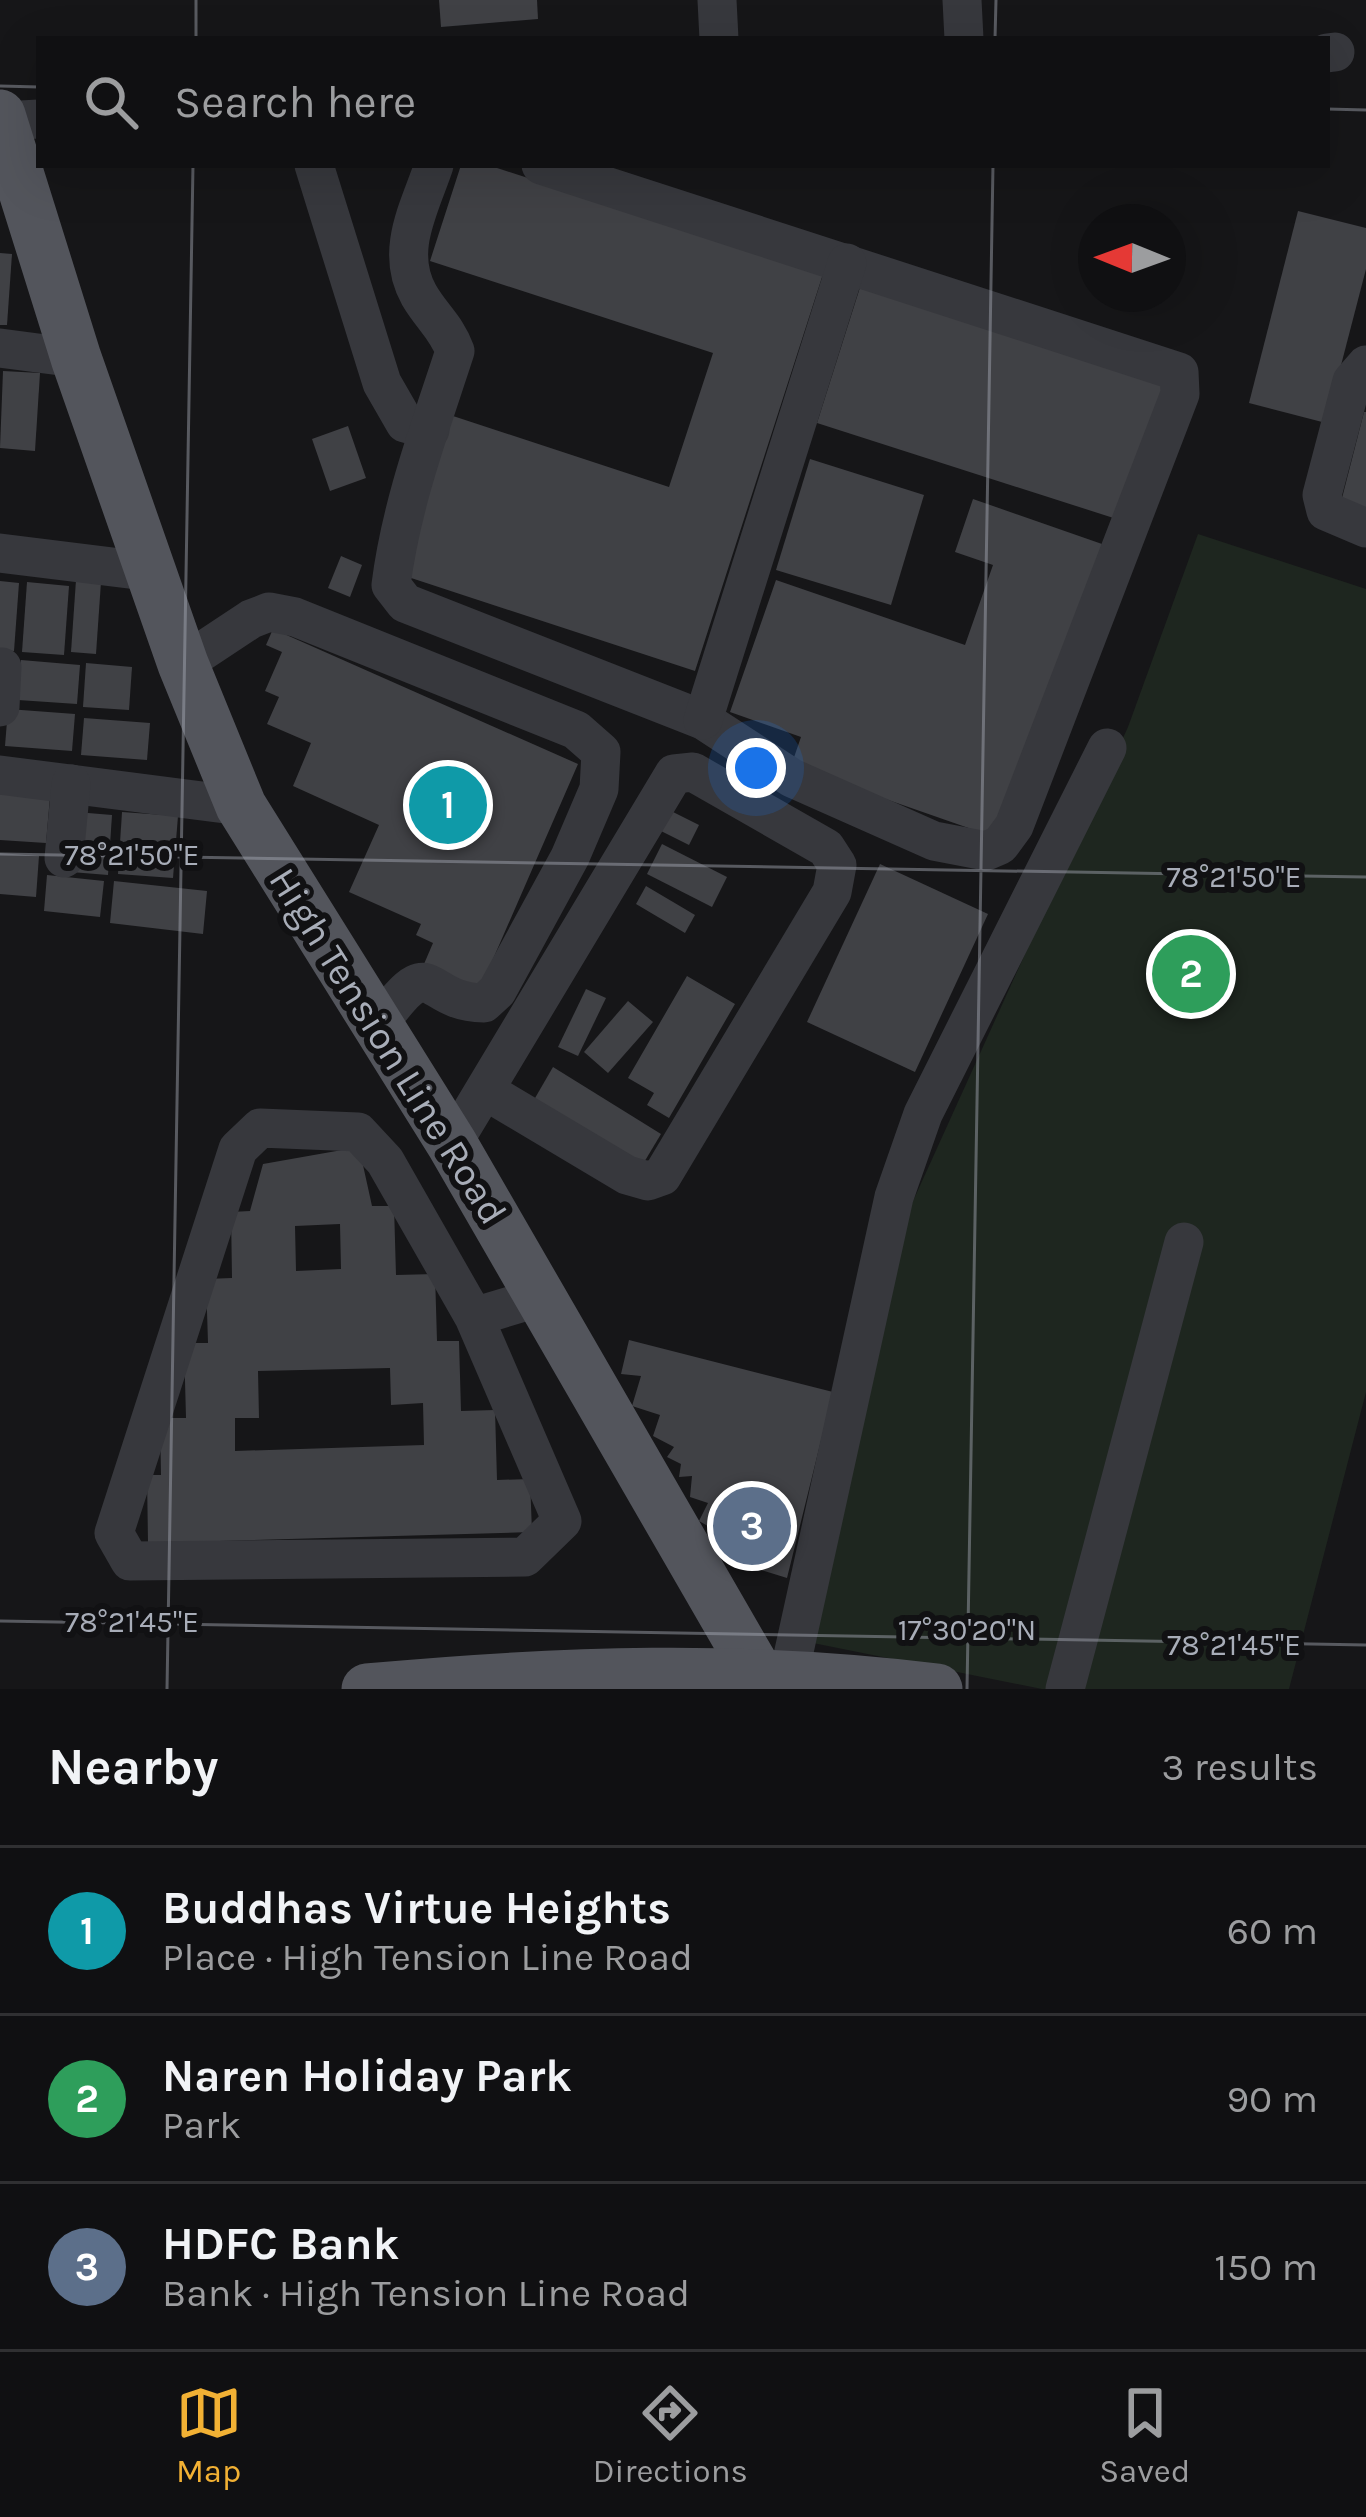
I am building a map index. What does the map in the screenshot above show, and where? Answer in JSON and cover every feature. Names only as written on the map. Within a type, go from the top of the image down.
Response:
[{"type":"main road","name":"High Tension Line Road","points":[[14,119],[76,358],[183,664],[241,806],[773,1673]]},
{"type":"main road","points":[[367,1689],[502,1676],[773,1673],[937,1689]]},
{"type":"street","points":[[717,0],[719,36]]},
{"type":"street","points":[[962,0],[964,36]]},
{"type":"street","points":[[315,168],[382,383],[405,423],[430,430]]},
{"type":"street","points":[[433,168],[406,248],[418,294],[447,329],[455,351],[394,562],[391,585],[405,602],[704,720],[792,778],[934,841],[974,851],[1000,845],[1014,826],[1180,394],[1179,372],[550,168]]},
{"type":"street","points":[[704,720],[847,263]]},
{"type":"street","points":[[0,348],[76,358]]},
{"type":"street","points":[[1366,364],[1352,381],[1322,495],[1326,511],[1366,528]]},
{"type":"street","points":[[0,554],[153,572]]},
{"type":"street","points":[[183,664],[251,619],[269,612],[295,616],[576,730],[601,752],[599,789],[570,857],[496,991],[484,1004],[468,1003],[434,984],[417,982],[402,991],[377,1028]]},
{"type":"street","points":[[0,707],[2,667]]},
{"type":"street","points":[[773,1673],[894,1197],[923,1114],[1107,748]]},
{"type":"street","points":[[452,1144],[674,773],[693,772],[826,848],[837,865],[832,892],[662,1176],[647,1181],[627,1175],[486,1091]]},
{"type":"street","points":[[0,775],[241,806]]},
{"type":"street","points":[[64,858],[70,784]]},
{"type":"street","points":[[260,1128],[358,1132],[385,1161],[474,1317],[562,1521],[525,1557],[130,1562],[114,1533],[238,1149],[260,1128]]},
{"type":"street","points":[[1065,1689],[1184,1242]]},
{"type":"street","points":[[474,1317],[540,1297]]},
{"type":"shaded area","points":[[1198,534],[1366,589],[1366,1392],[1289,1689],[1042,1689],[813,1643],[904,1221],[1128,727]]},
{"type":"building","points":[[439,0],[537,0],[538,19],[441,27]]},
{"type":"building","points":[[460,168],[497,168],[823,274],[695,671],[402,575],[453,416],[669,487],[713,353],[430,261]]},
{"type":"building","points":[[1298,211],[1366,228],[1366,269],[1326,423],[1249,403]]},
{"type":"building","points":[[0,253],[12,254],[7,325],[0,325]]},
{"type":"building","points":[[863,278],[1172,377],[1126,522],[817,423]]},
{"type":"building","points":[[3,371],[40,373],[35,451],[0,448]]},
{"type":"building","points":[[1366,412],[1366,508],[1341,502]]},
{"type":"building","points":[[348,426],[366,478],[330,491],[312,439]]},
{"type":"building","points":[[810,459],[924,495],[891,605],[776,570]]},
{"type":"building","points":[[973,499],[1102,544],[1000,839],[791,766],[801,737],[730,712],[776,580],[965,645],[993,565],[955,552]]},
{"type":"building","points":[[341,556],[362,565],[350,597],[328,588]]},
{"type":"building","points":[[76,580],[101,582],[96,654],[71,652]]},
{"type":"building","points":[[0,581],[19,583],[14,651],[0,650]]},
{"type":"building","points":[[27,582],[69,586],[64,655],[22,652]]},
{"type":"building","points":[[273,629],[578,764],[480,989],[424,964],[433,943],[416,935],[421,924],[349,892],[379,825],[293,786],[311,743],[267,724],[279,697],[265,691],[282,652],[266,645]]},
{"type":"building","points":[[21,660],[80,665],[77,704],[18,700]]},
{"type":"building","points":[[86,663],[132,667],[129,710],[83,707]]},
{"type":"building","points":[[8,709],[75,714],[72,751],[5,746]]},
{"type":"building","points":[[84,718],[150,723],[147,760],[81,755]]},
{"type":"building","points":[[0,794],[50,797],[46,843],[0,840]]},
{"type":"building","points":[[665,808],[699,825],[689,845],[655,828]]},
{"type":"building","points":[[76,812],[112,815],[108,875],[71,872]]},
{"type":"building","points":[[122,812],[178,816],[173,878],[118,874]]},
{"type":"building","points":[[662,844],[727,877],[712,907],[647,874]]},
{"type":"building","points":[[0,853],[39,856],[36,897],[0,894]]},
{"type":"building","points":[[880,864],[988,914],[915,1072],[807,1022]]},
{"type":"building","points":[[47,875],[104,881],[100,917],[44,911]]},
{"type":"building","points":[[114,881],[207,891],[203,934],[110,923]]},
{"type":"building","points":[[646,886],[695,915],[685,933],[636,904]]},
{"type":"building","points":[[687,976],[735,1004],[669,1118],[647,1105],[654,1093],[628,1078]]},
{"type":"building","points":[[586,989],[606,998],[578,1056],[558,1047]]},
{"type":"building","points":[[628,1001],[653,1022],[608,1073],[584,1052]]},
{"type":"building","points":[[553,1067],[661,1134],[640,1169],[531,1105]]},
{"type":"building","points":[[359,1147],[372,1206],[394,1206],[396,1275],[435,1274],[437,1341],[459,1341],[461,1411],[495,1410],[497,1480],[530,1479],[532,1532],[148,1543],[147,1475],[161,1475],[160,1418],[186,1418],[184,1343],[208,1343],[206,1279],[232,1278],[231,1212],[250,1211],[263,1164]],"holes":[[[340,1224],[341,1269],[296,1271],[295,1226]],[[390,1368],[391,1405],[423,1403],[424,1445],[235,1451],[235,1418],[259,1418],[258,1371]]]},
{"type":"building","points":[[629,1340],[833,1392],[787,1578],[719,1557],[715,1530],[699,1521],[708,1503],[690,1497],[692,1476],[679,1477],[681,1464],[667,1457],[674,1447],[653,1436],[660,1415],[632,1406],[641,1376],[621,1374]]},
{"type":"place","name":"Buddhas Virtue Heights","points":[[448,805]]},
{"type":"place","name":"Naren Holiday Park","points":[[1191,974]]},
{"type":"place","name":"HDFC Bank","points":[[752,1526]]}]
